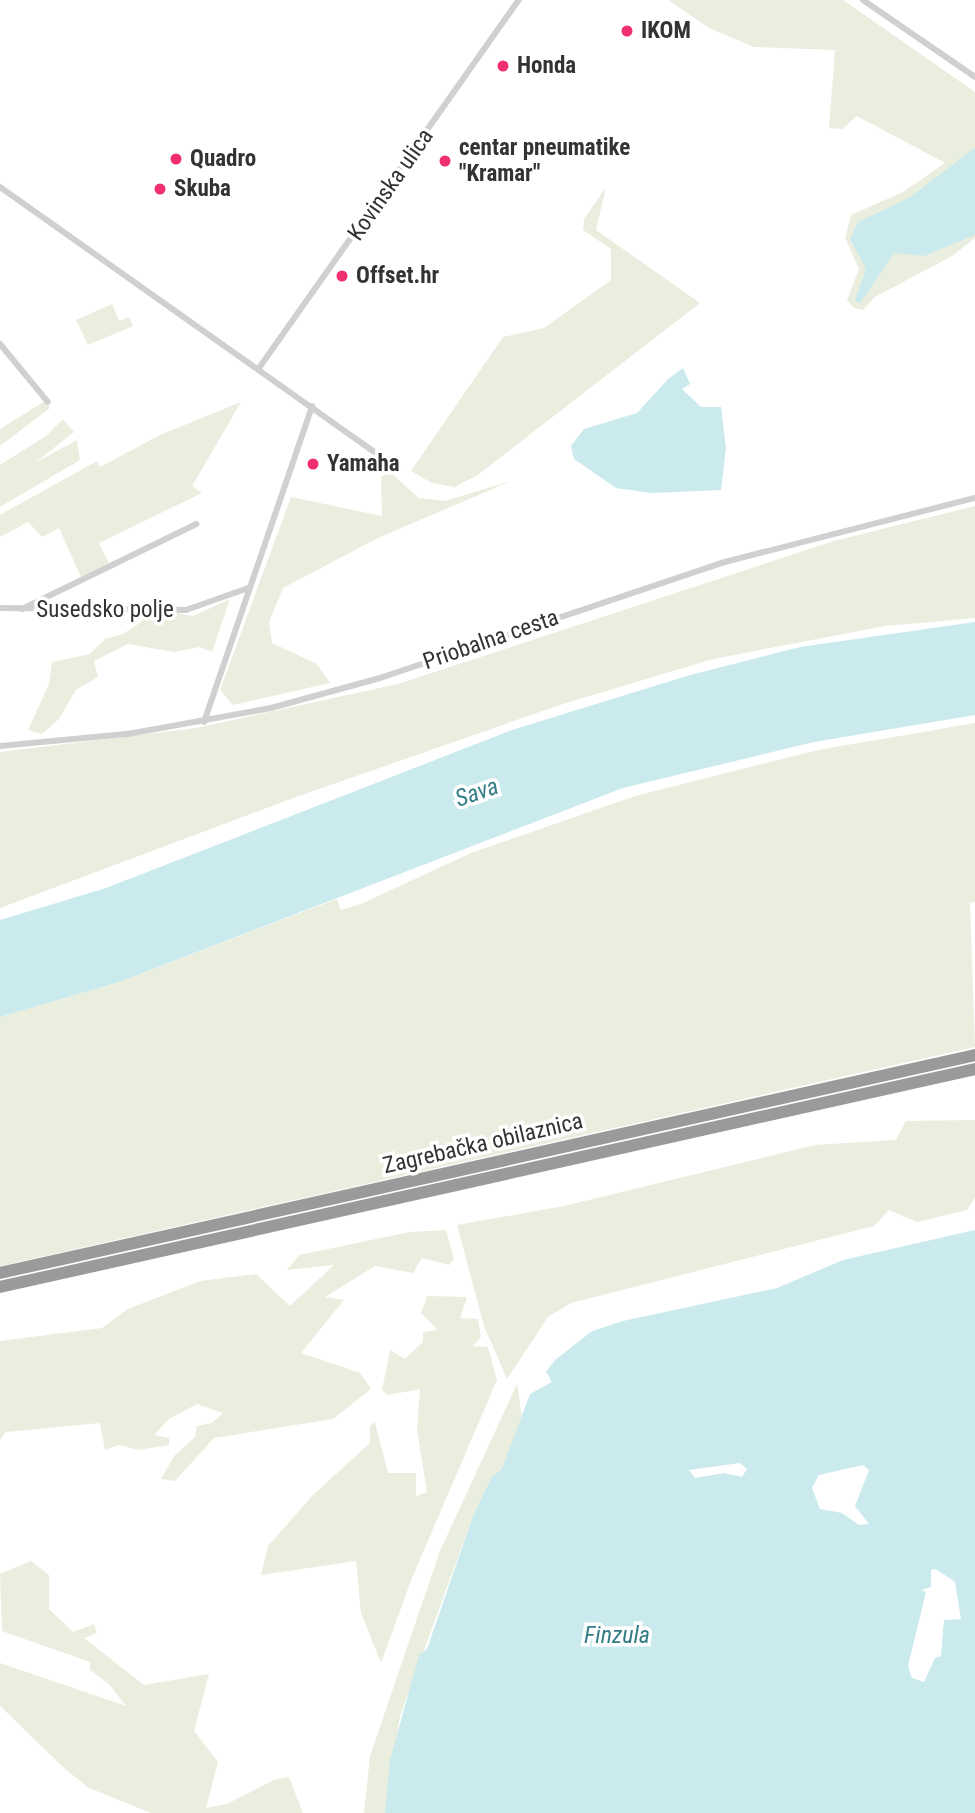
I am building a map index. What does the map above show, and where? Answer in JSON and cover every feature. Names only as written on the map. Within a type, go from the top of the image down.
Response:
[{"type":"highway","name":"Zagrebačka obilaznica","points":[[0,1273],[975,1055]]},
{"type":"highway","name":"Zagrebačka obilaznica","points":[[0,1287],[975,1069]]},
{"type":"street","name":"Kovinska ulica","points":[[259,368],[519,0]]},
{"type":"street","points":[[863,0],[975,77]]},
{"type":"street","points":[[0,187],[399,469]]},
{"type":"street","points":[[0,344],[48,402]]},
{"type":"street","points":[[204,722],[312,406]]},
{"type":"street","name":"Priobalna cesta","points":[[0,746],[204,722],[380,678],[720,563],[975,498]]},
{"type":"street","points":[[21,610],[197,524]]},
{"type":"street","name":"Susedsko polje","points":[[0,608],[186,610],[248,588]]},
{"type":"green space","points":[[668,0],[843,0],[975,92],[975,238],[952,256],[875,297],[863,310],[854,308],[847,300],[859,269],[845,238],[851,215],[903,192],[945,163],[857,116],[842,129],[829,128],[835,50],[754,47],[709,28]]},
{"type":"green space","points":[[606,187],[596,230],[700,303],[479,474],[455,487],[432,483],[411,471],[503,337],[544,328],[611,280],[611,249],[583,230],[584,219]]},
{"type":"green space","points":[[112,304],[119,321],[129,317],[133,326],[88,345],[76,320]]},
{"type":"green space","points":[[45,401],[50,408],[0,446],[0,429]]},
{"type":"green space","points":[[241,402],[192,486],[202,493],[99,543],[109,563],[81,577],[59,528],[42,537],[28,522],[0,537],[0,515],[97,461],[100,467],[160,435]]},
{"type":"green space","points":[[63,419],[74,432],[35,463],[77,440],[80,460],[0,507],[0,465],[46,436]]},
{"type":"green space","points":[[392,474],[419,498],[445,501],[511,481],[378,538],[283,588],[269,622],[272,643],[317,664],[330,683],[233,705],[220,690],[291,497],[382,516],[381,476]]},
{"type":"green space","points":[[975,506],[975,618],[885,626],[713,659],[560,705],[296,797],[0,908],[0,752],[196,728],[398,684],[834,541]]},
{"type":"green space","points":[[230,599],[212,652],[200,647],[174,652],[128,644],[94,661],[98,677],[76,690],[59,719],[42,734],[28,730],[49,684],[52,662],[90,654],[105,639],[123,634],[141,622],[149,608],[193,616]]},
{"type":"green space","points":[[975,723],[975,902],[970,903],[975,1047],[0,1266],[0,1017],[119,982],[337,899],[341,910],[363,903],[471,853],[635,796],[818,750]]},
{"type":"green space","points":[[975,1120],[975,1198],[967,1210],[917,1222],[889,1210],[874,1226],[571,1303],[548,1317],[507,1379],[484,1326],[457,1225],[564,1206],[815,1145],[896,1140],[906,1121]]},
{"type":"green space","points":[[446,1230],[454,1259],[449,1265],[422,1258],[413,1273],[375,1266],[325,1297],[344,1300],[301,1353],[360,1373],[371,1389],[333,1419],[214,1438],[175,1481],[161,1479],[174,1456],[195,1437],[197,1426],[212,1423],[223,1413],[197,1404],[169,1419],[154,1435],[169,1438],[169,1445],[138,1450],[119,1445],[105,1450],[100,1423],[6,1432],[0,1440],[0,1341],[102,1328],[128,1309],[200,1281],[256,1274],[290,1306],[334,1265],[287,1270],[299,1255],[410,1232]]},
{"type":"green space","points":[[427,1296],[467,1297],[460,1318],[478,1319],[481,1337],[473,1346],[488,1347],[497,1380],[412,1578],[381,1663],[361,1613],[356,1561],[261,1575],[268,1546],[313,1495],[370,1443],[370,1426],[375,1422],[388,1473],[416,1473],[416,1496],[427,1492],[417,1430],[420,1389],[388,1395],[382,1390],[390,1350],[405,1359],[423,1342],[423,1332],[438,1330],[421,1313]]},
{"type":"green space","points":[[517,1384],[522,1418],[502,1469],[492,1476],[473,1516],[400,1716],[385,1813],[364,1813],[370,1756],[440,1551]]},
{"type":"green space","points":[[31,1561],[49,1575],[49,1609],[73,1632],[94,1624],[97,1633],[84,1638],[144,1685],[209,1674],[194,1731],[218,1762],[206,1808],[227,1804],[276,1779],[289,1777],[303,1813],[151,1813],[89,1788],[64,1768],[0,1706],[0,1663],[126,1706],[109,1684],[90,1670],[90,1662],[2,1631],[0,1574]]},
{"type":"water","points":[[975,148],[975,235],[924,256],[894,253],[860,303],[855,300],[866,269],[850,239],[858,222],[909,198]]},
{"type":"water","points":[[683,368],[690,384],[682,389],[701,407],[721,407],[726,448],[721,490],[652,493],[616,488],[574,459],[571,446],[584,429],[637,413],[668,379]]},
{"type":"water","name":"Sava","points":[[975,622],[975,715],[814,742],[623,788],[119,982],[0,1017],[0,920],[106,888],[512,730],[690,675],[800,647]]},
{"type":"water","name":"Finzula","points":[[975,1230],[975,1813],[385,1813],[390,1760],[419,1655],[427,1649],[473,1516],[492,1476],[502,1469],[530,1394],[552,1382],[546,1372],[555,1360],[592,1331],[623,1321],[777,1288],[843,1260]],"holes":[[[740,1463],[747,1469],[742,1477],[724,1473],[695,1478],[689,1470]],[[863,1465],[869,1470],[855,1506],[869,1524],[859,1525],[842,1513],[820,1509],[812,1488],[819,1475]],[[936,1569],[955,1582],[961,1619],[944,1620],[941,1656],[935,1658],[924,1682],[912,1678],[908,1666],[926,1592],[921,1590],[931,1587],[931,1570]]]},
{"type":"place","name":"IKOM","points":[[627,31]]},
{"type":"place","name":"Honda","points":[[503,66]]},
{"type":"place","name":"Quadro","points":[[176,159]]},
{"type":"place","name":"centar pneumatike \"Kramar\"","points":[[445,161]]},
{"type":"place","name":"Skuba","points":[[160,189]]},
{"type":"place","name":"Offset.hr","points":[[342,276]]},
{"type":"place","name":"Yamaha","points":[[313,464]]}]
